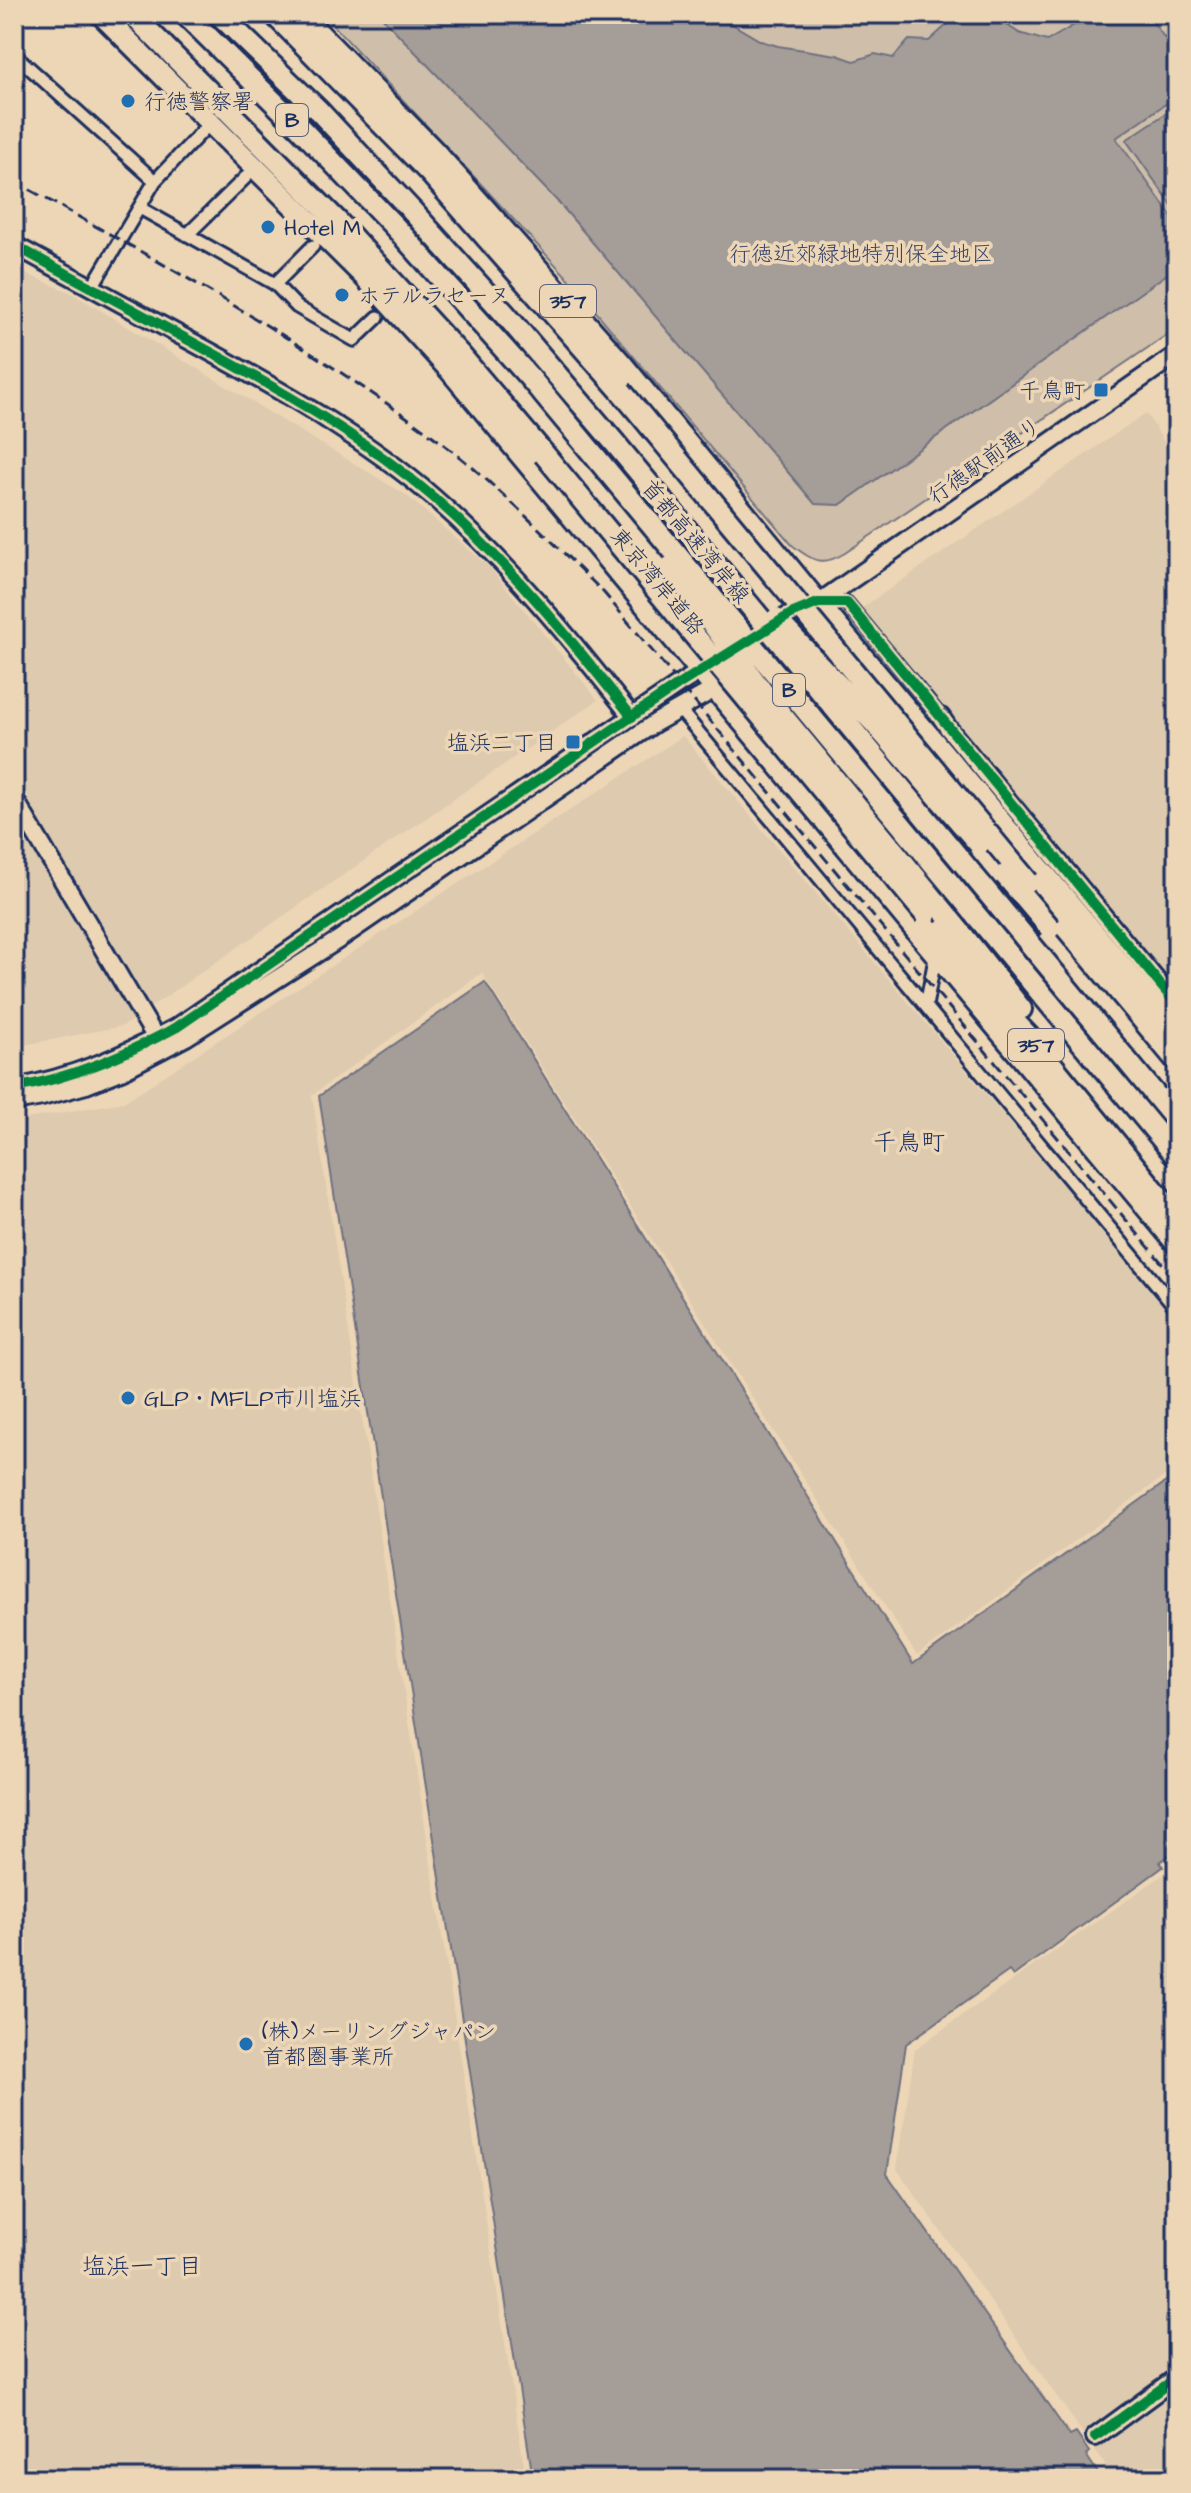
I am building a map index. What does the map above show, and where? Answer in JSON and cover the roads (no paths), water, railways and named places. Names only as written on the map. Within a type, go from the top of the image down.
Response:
[{"type":"highway","name":"東京湾岸道路","points":[[101,14],[364,276],[417,333],[519,451],[936,953],[1137,1183],[1177,1218]]},
{"type":"highway","name":"東京湾岸道路","points":[[132,14],[338,222],[460,355],[936,915],[1021,1010],[1031,1039],[1137,1183],[1177,1244]]},
{"type":"highway","name":"首都高速湾岸線","points":[[185,14],[396,228],[530,378],[1177,1157]]},
{"type":"highway","name":"首都高速湾岸線","points":[[219,14],[319,111],[525,337],[1177,1121]]},
{"type":"highway","name":"357","points":[[274,14],[429,172],[621,391],[1177,1062]]},
{"type":"highway","name":"357","points":[[300,14],[424,140],[622,364],[1177,1032]]},
{"type":"highway","points":[[530,378],[576,446],[936,915]]},
{"type":"highway","points":[[737,590],[765,608],[875,724],[1050,928],[1177,1062]]},
{"type":"street","points":[[14,54],[155,181]]},
{"type":"street","points":[[92,287],[155,181],[211,122]]},
{"type":"street","points":[[187,235],[246,177]]},
{"type":"street","points":[[140,208],[275,284],[297,307],[354,340],[378,317]]},
{"type":"street","points":[[14,245],[275,387],[340,427],[410,479],[464,526],[522,584],[632,717]]},
{"type":"street","points":[[275,284],[313,246]]},
{"type":"street","name":"行徳駅前通り","points":[[818,603],[1177,354]]},
{"type":"street","points":[[266,976],[338,940],[655,723],[716,689],[806,628],[818,603]]},
{"type":"street","points":[[14,1102],[86,1085],[123,1070],[266,976],[327,925],[632,717],[794,612],[818,603],[847,603],[1177,1005]]},
{"type":"street","points":[[680,710],[1177,1309]]},
{"type":"street","points":[[558,768],[569,782]]},
{"type":"street","points":[[14,798],[160,1044]]},
{"type":"street","points":[[468,829],[478,844]]},
{"type":"street","points":[[327,925],[338,940]]},
{"type":"street","points":[[926,1006],[936,953]]},
{"type":"street","points":[[14,1088],[82,1072],[160,1044]]},
{"type":"street","points":[[1095,2437],[1177,2377]]},
{"type":"railway","points":[[14,181],[142,252],[308,351],[443,444],[523,513],[604,593],[1177,1281]]},
{"type":"place","name":"行徳警察署","points":[[128,101]]},
{"type":"place","name":"Hotel M","points":[[268,227]]},
{"type":"place","name":"ホテルラセーヌ","points":[[342,295]]},
{"type":"place","name":"千鳥町","points":[[1101,390]]},
{"type":"place","name":"塩浜二丁目","points":[[573,742]]},
{"type":"place","name":"GLP・MFLP市川塩浜","points":[[128,1398]]},
{"type":"place","name":"(株)メーリングジャパン 首都圏事業所","points":[[246,2044]]},
{"type":"district","name":"千鳥町","points":[[909,1142]]},
{"type":"district","name":"塩浜一丁目","points":[[142,2266]]},
{"type":"park label","name":"行徳近郊緑地特別保全地区","points":[[861,253]]}]
